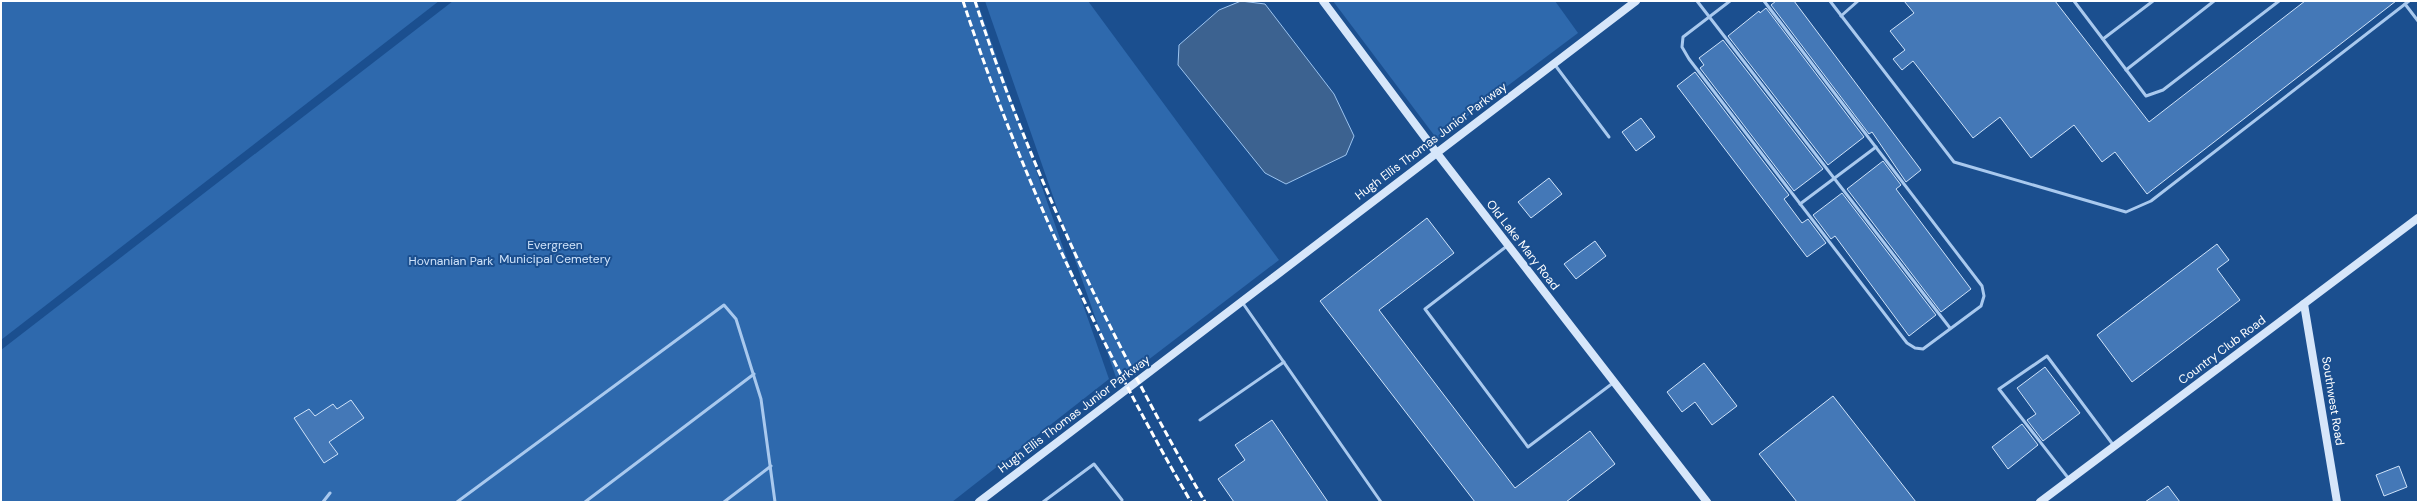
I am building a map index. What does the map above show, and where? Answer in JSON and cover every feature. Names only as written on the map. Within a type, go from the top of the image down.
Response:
[{"type":"street","name":"Old Lake Mary Road","points":[[1322,1],[1436,152],[1707,502]]},
{"type":"street","name":"Hugh Ellis Thomas Junior Parkway","points":[[979,502],[1634,2]]},
{"type":"street","name":"Country Club Road","points":[[2040,502],[2418,218]]},
{"type":"street","name":"Southwest Road","points":[[2304,304],[2337,502]]},
{"type":"lane","points":[[1697,1],[1950,328]]},
{"type":"lane","points":[[1730,1],[1683,37],[1682,47],[1688,59],[1907,343],[1915,348],[1923,349],[1981,306],[1984,296],[1982,286],[1764,1]]},
{"type":"lane","points":[[1830,1],[1954,162],[2126,212],[2151,201],[2409,1]]},
{"type":"lane","points":[[1841,16],[1858,1]]},
{"type":"lane","points":[[2074,1],[2146,96],[2163,90],[2279,1]]},
{"type":"lane","points":[[2103,39],[2153,1]]},
{"type":"lane","points":[[2126,70],[2214,1]]},
{"type":"lane","points":[[2405,4],[2418,21]]},
{"type":"lane","points":[[1554,63],[1609,137]]},
{"type":"lane","points":[[1800,204],[1876,147]]},
{"type":"lane","points":[[1508,245],[1425,309],[1528,447],[1615,382]]},
{"type":"lane","points":[[1242,301],[1381,502]]},
{"type":"lane","points":[[457,502],[724,305],[736,319],[762,399],[775,502]]},
{"type":"lane","points":[[2070,480],[1999,389],[2047,356],[2114,446]]},
{"type":"lane","points":[[1200,420],[1284,362]]},
{"type":"lane","points":[[585,502],[754,374]]},
{"type":"lane","points":[[1044,502],[1094,464],[1122,500]]},
{"type":"lane","points":[[724,502],[771,466]]},
{"type":"lane","points":[[323,502],[330,493]]},
{"type":"green space","points":[[1,1],[439,1],[1,340]]},
{"type":"green space","name":"Evergreen Municipal Cemetery","points":[[453,1],[977,1],[1109,379],[952,502],[1,502],[1,350]]},
{"type":"green space","points":[[985,1],[1088,1],[1279,260],[1118,383]]},
{"type":"green space","points":[[1333,1],[1555,1],[1578,33],[1437,139]]},
{"type":"shaded area","points":[[1241,1],[1265,4],[1334,94],[1354,136],[1346,155],[1286,184],[1265,173],[1178,65],[1179,45],[1219,10]]},
{"type":"building","points":[[1776,1],[1794,1],[1921,170],[1906,182],[1872,132],[1869,134],[1771,5]]},
{"type":"building","points":[[1904,1],[2055,1],[2149,122],[2305,1],[2396,1],[2147,194],[2115,152],[2102,162],[2074,125],[2031,158],[2000,117],[1973,138],[1913,61],[1902,70],[1893,59],[1905,50],[1890,31],[1914,13]]},
{"type":"building","points":[[1766,8],[1864,137],[1828,165],[1728,36],[1759,11],[1760,13]]},
{"type":"building","points":[[1723,40],[1823,169],[1794,191],[1700,68],[1704,65],[1699,58]]},
{"type":"building","points":[[1695,72],[1789,195],[1784,199],[1802,223],[1808,219],[1826,243],[1807,257],[1677,86]]},
{"type":"building","points":[[1641,118],[1655,137],[1636,151],[1622,132]]},
{"type":"building","points":[[1883,161],[1901,185],[1896,189],[1971,289],[1941,312],[1847,189]]},
{"type":"building","points":[[1549,178],[1562,194],[1531,218],[1518,202]]},
{"type":"building","points":[[1842,193],[1936,315],[1909,336],[1835,236],[1831,239],[1813,215]]},
{"type":"building","points":[[1427,218],[1454,253],[1379,310],[1515,488],[1590,431],[1615,464],[1566,502],[1475,502],[1320,301]]},
{"type":"building","points":[[1595,241],[1606,256],[1576,279],[1564,264]]},
{"type":"building","points":[[2217,244],[2229,260],[2217,269],[2240,300],[2132,382],[2097,335]]},
{"type":"building","points":[[1704,363],[1737,406],[1712,425],[1695,402],[1682,412],[1667,392]]},
{"type":"building","points":[[2045,367],[2080,413],[2043,441],[2027,420],[2036,414],[2017,388]]},
{"type":"building","points":[[1833,396],[1916,502],[1797,502],[1759,454]]},
{"type":"building","points":[[351,400],[364,418],[329,442],[338,454],[324,463],[294,418],[309,409],[315,416],[333,404],[337,409]]},
{"type":"building","points":[[1272,420],[1328,502],[1234,502],[1218,479],[1245,460],[1235,445]]},
{"type":"building","points":[[2022,424],[2038,445],[2008,469],[1992,447]]},
{"type":"building","points":[[2399,466],[2407,487],[2384,496],[2376,475]]},
{"type":"building","points":[[2168,486],[2180,502],[2145,502]]},
{"type":"railway","points":[[963,1],[985,66],[1010,130],[1064,258],[1093,320],[1125,382],[1191,502]]},
{"type":"railway","points":[[975,1],[997,66],[1022,130],[1048,194],[1077,258],[1139,382],[1205,502]]},
{"type":"park label","name":"Hovnanian Park","points":[[451,261]]}]
